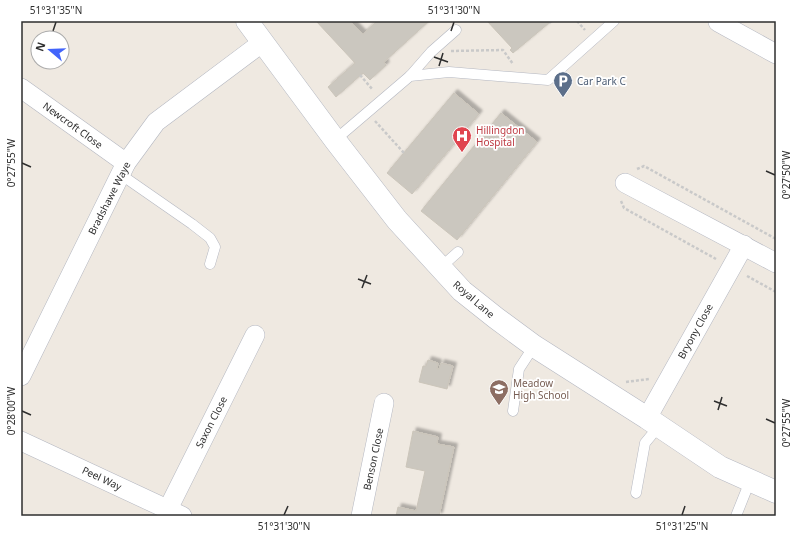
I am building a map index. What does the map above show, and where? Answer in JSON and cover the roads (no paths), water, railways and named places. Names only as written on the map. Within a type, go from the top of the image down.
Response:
[{"type":"street","name":"Royal Lane","points":[[247,21],[335,140],[397,220],[462,291],[534,346],[720,466],[776,492]]},
{"type":"street","points":[[718,22],[776,54]]},
{"type":"street","name":"Bradshawe Waye","points":[[21,376],[123,168],[156,122],[263,42]]},
{"type":"street","name":"Newcroft Close","points":[[21,88],[123,168]]},
{"type":"street","points":[[625,183],[776,263]]},
{"type":"street","name":"Bryony Close","points":[[653,422],[670,376],[744,245]]},
{"type":"street","name":"Saxon Close","points":[[175,512],[255,335]]},
{"type":"street","name":"Benson Close","points":[[361,516],[384,403]]},
{"type":"street","name":"Peel Way","points":[[21,441],[175,512]]},
{"type":"lane","points":[[410,76],[449,72],[548,80],[614,21]]},
{"type":"lane","points":[[335,140],[410,76],[431,52],[456,30]]},
{"type":"lane","points":[[123,168],[210,238],[215,247],[210,264]]},
{"type":"lane","points":[[440,268],[458,252]]},
{"type":"lane","points":[[513,411],[519,369],[534,346]]},
{"type":"lane","points":[[636,493],[645,443],[653,422]]},
{"type":"lane","points":[[736,516],[750,481]]},
{"type":"place","name":"Car Park C","points":[[563,98]]},
{"type":"place","name":"Hillingdon Hospital","points":[[462,153]]},
{"type":"place","name":"Meadow High School","points":[[499,406]]}]
